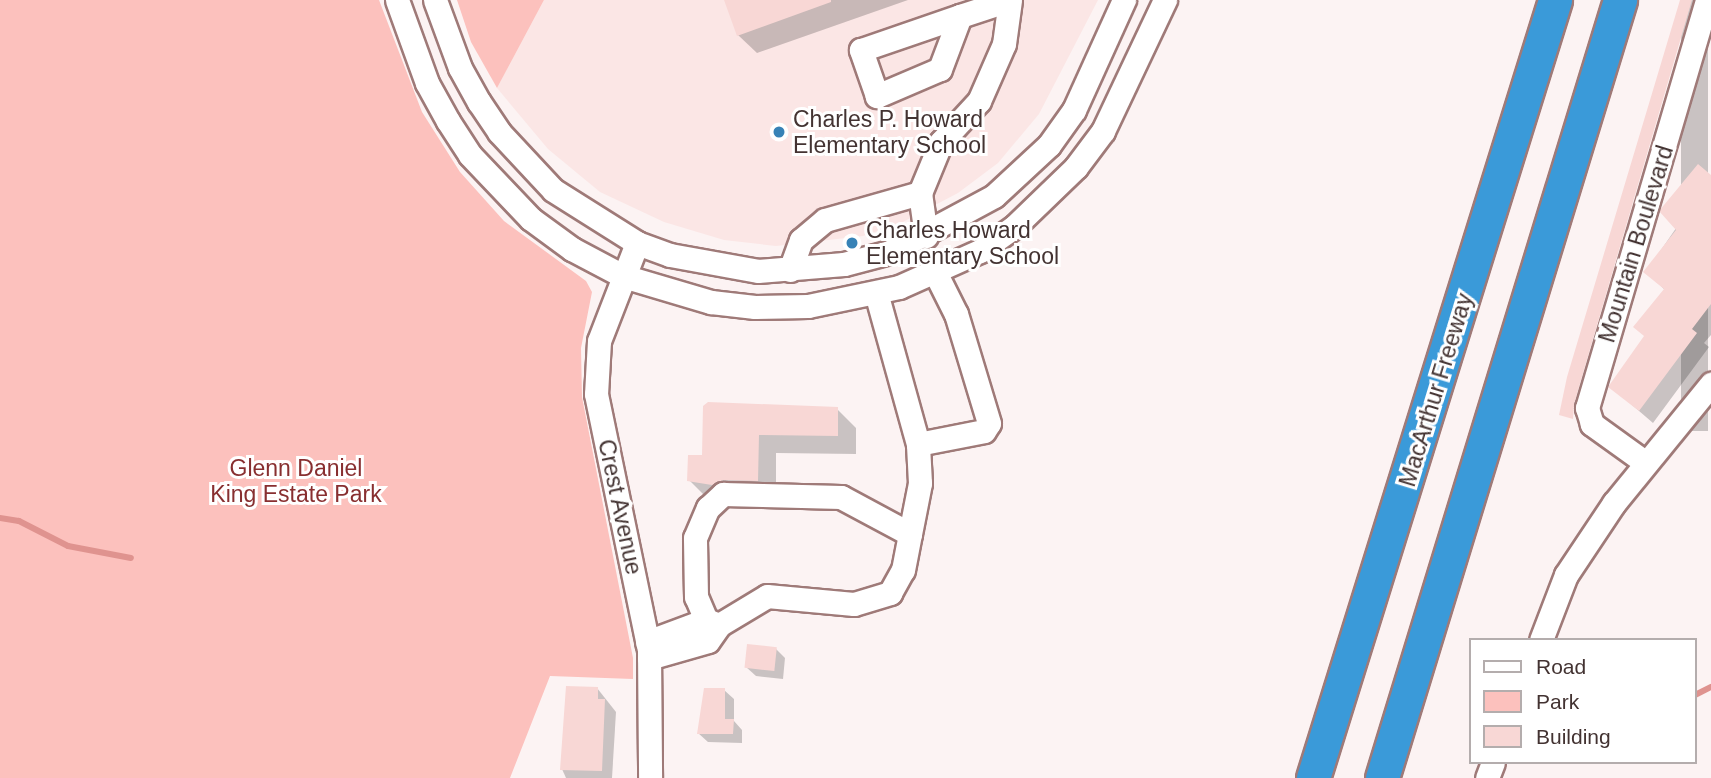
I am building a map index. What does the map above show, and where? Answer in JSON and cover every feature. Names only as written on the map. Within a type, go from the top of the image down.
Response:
[{"type":"highway","name":"MacArthur Freeway","points":[[1313,778],[1555,0]]},
{"type":"highway","points":[[1382,778],[1620,0]]},
{"type":"street","points":[[397,0],[427,83],[470,155],[531,219],[572,249],[623,276],[699,299],[755,307],[808,306],[876,293],[936,274],[1015,226],[1076,167],[1103,131],[1165,0]]},
{"type":"street","points":[[435,0],[460,68],[499,132],[553,190],[637,243],[717,266],[790,270],[844,264],[926,236],[993,196],[1049,145],[1094,75],[1124,0]]},
{"type":"street","points":[[926,236],[920,193],[941,142],[979,100],[1004,44],[1010,0],[960,16]]},
{"type":"street","name":"Mountain Boulevard","points":[[1646,463],[1592,424],[1587,408],[1707,0]]},
{"type":"street","points":[[790,270],[801,240],[825,220],[920,193]]},
{"type":"street","name":"Crest Avenue","points":[[637,243],[599,341],[596,394],[648,650],[650,778]]},
{"type":"street","points":[[918,444],[984,431],[989,422],[956,314],[936,274]]},
{"type":"street","points":[[648,650],[767,596],[854,604],[890,593],[903,570],[920,483],[918,444],[876,293]]},
{"type":"street","points":[[1542,638],[1566,575],[1646,463],[1711,384]]},
{"type":"street","points":[[712,622],[696,597],[695,538],[708,508],[723,494],[841,497],[910,534]]},
{"type":"shaded area","name":"Charles P. Howard Elementary School","points":[[544,0],[1098,0],[1039,114],[998,163],[958,193],[901,223],[863,236],[776,246],[724,240],[664,222],[600,192],[548,149],[497,88]]},
{"type":"green space","name":"Glenn Daniel King Estate Park","points":[[0,0],[379,0],[422,112],[460,172],[504,221],[586,281],[592,292],[581,348],[582,397],[633,658],[633,679],[550,676],[510,778],[0,778]]},
{"type":"green space","points":[[457,0],[544,0],[497,88],[471,42]]},
{"type":"building","points":[[724,0],[831,0],[831,2],[737,36]]},
{"type":"building","points":[[1680,0],[1692,0],[1574,404],[1573,419],[1559,415],[1567,377]]},
{"type":"building","points":[[1698,164],[1711,175],[1711,304],[1692,329],[1697,333],[1639,411],[1608,387],[1644,336],[1633,327],[1664,289],[1643,272],[1676,230],[1659,211]]},
{"type":"building","points":[[708,402],[838,407],[838,436],[759,435],[758,481],[723,480],[712,485],[687,481],[688,455],[702,455],[703,406]]},
{"type":"building","points":[[747,644],[777,647],[774,671],[744,668]]},
{"type":"building","points":[[566,686],[598,687],[598,699],[605,699],[602,771],[560,770]]},
{"type":"building","points":[[704,688],[725,688],[725,719],[734,719],[733,734],[697,734]]},
{"type":"waterway","points":[[0,518],[19,521],[68,546],[131,558]]},
{"type":"waterway","points":[[1697,694],[1711,687]]},
{"type":"place","name":"Charles P. Howard Elementary School","points":[[779,132]]},
{"type":"place","name":"Charles Howard Elementary School","points":[[852,243]]}]
